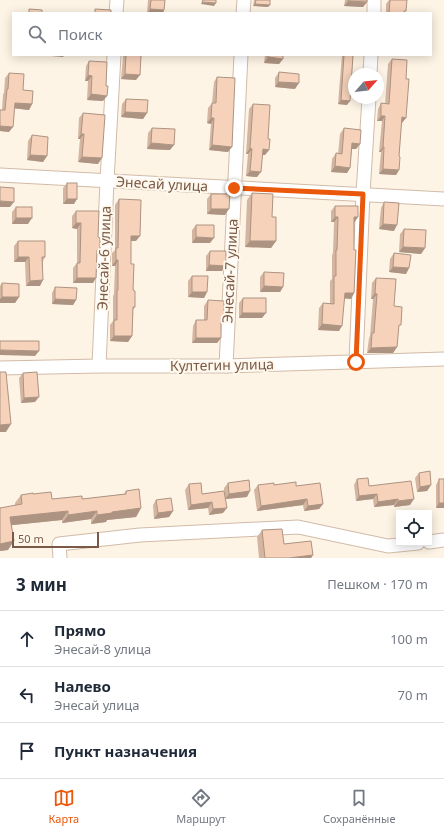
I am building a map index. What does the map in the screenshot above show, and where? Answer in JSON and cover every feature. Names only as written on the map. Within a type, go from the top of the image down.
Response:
[{"type":"street","points":[[116,12],[117,0]]},
{"type":"street","points":[[243,12],[244,0]]},
{"type":"street","points":[[374,0],[374,12]]},
{"type":"street","name":"Энесай-6 улица","points":[[99,366],[114,56]]},
{"type":"street","name":"Энесай-7 улица","points":[[226,366],[241,56]]},
{"type":"street","points":[[370,68],[371,56]]},
{"type":"street","points":[[356,362],[363,194],[369,104]]},
{"type":"street","name":"Энесай улица","points":[[0,175],[444,199]]},
{"type":"street","name":"Култегин улица","points":[[0,368],[226,366],[444,359]]},
{"type":"street","points":[[60,558],[59,544],[140,535],[298,527],[388,546],[396,545]]},
{"type":"street","points":[[432,542],[444,540]]},
{"type":"building","points":[[151,0],[165,0],[164,10],[150,9]]},
{"type":"building","points":[[203,0],[216,0],[216,3],[202,2]]},
{"type":"building","points":[[256,0],[270,0],[270,5],[255,4]]},
{"type":"building","points":[[367,0],[367,2],[348,1]]},
{"type":"building","points":[[390,0],[407,0],[406,11],[389,12]]},
{"type":"building","points":[[29,9],[42,10],[42,12],[29,12]]},
{"type":"building","points":[[95,9],[111,10],[111,12],[95,12]]},
{"type":"building","points":[[126,56],[141,56],[140,75],[125,74]]},
{"type":"building","points":[[283,56],[283,59],[268,57]]},
{"type":"building","points":[[344,56],[353,56],[352,68],[348,68],[348,101],[341,100]]},
{"type":"building","points":[[392,59],[407,60],[406,79],[409,79],[406,118],[402,117],[399,170],[383,169],[385,116],[381,116],[381,104],[389,104]]},
{"type":"building","points":[[89,61],[107,62],[107,96],[91,94],[92,76],[88,75]]},
{"type":"building","points":[[279,72],[299,74],[299,83],[278,82]]},
{"type":"building","points":[[9,73],[24,74],[23,90],[33,91],[32,104],[15,103],[13,127],[0,126],[0,110],[5,110]]},
{"type":"building","points":[[217,77],[235,78],[232,147],[212,145],[214,118],[211,118],[212,103],[216,103]]},
{"type":"building","points":[[126,99],[148,100],[147,113],[125,112]]},
{"type":"building","points":[[253,104],[270,105],[268,139],[270,139],[269,150],[263,149],[261,172],[250,171]]},
{"type":"building","points":[[83,113],[105,115],[102,158],[82,157],[84,134],[81,134]]},
{"type":"building","points":[[152,128],[175,129],[174,145],[151,143]]},
{"type":"building","points":[[344,128],[361,130],[360,144],[352,143],[350,168],[335,166],[336,153],[342,154]]},
{"type":"building","points":[[32,135],[48,137],[47,156],[30,155]]},
{"type":"building","points":[[67,183],[77,183],[77,199],[67,199]]},
{"type":"building","points":[[0,187],[14,188],[14,202],[0,201]]},
{"type":"building","points":[[252,193],[273,194],[272,217],[276,217],[276,241],[250,241]]},
{"type":"building","points":[[211,194],[230,194],[229,209],[211,209]]},
{"type":"building","points":[[119,199],[141,200],[140,236],[131,236],[131,264],[134,264],[133,290],[135,291],[132,336],[114,336],[114,320],[117,320],[118,260],[116,260],[116,248],[118,248]]},
{"type":"building","points":[[384,202],[399,203],[397,225],[383,224]]},
{"type":"building","points":[[335,206],[358,206],[358,217],[354,217],[354,250],[356,250],[354,293],[345,293],[342,326],[322,324],[323,303],[334,304],[334,276],[336,276],[338,217],[335,217]]},
{"type":"building","points":[[16,207],[32,207],[32,218],[16,218]]},
{"type":"building","points":[[76,211],[99,211],[98,237],[100,238],[100,250],[97,250],[96,278],[77,278],[77,263],[80,263],[81,223],[76,223]]},
{"type":"building","points":[[196,225],[214,225],[214,238],[196,237]]},
{"type":"building","points":[[404,229],[426,230],[425,248],[403,247]]},
{"type":"building","points":[[18,241],[45,241],[45,257],[42,257],[43,280],[30,281],[29,257],[18,257]]},
{"type":"building","points":[[210,251],[226,251],[226,266],[209,265]]},
{"type":"building","points":[[394,253],[411,255],[409,268],[393,267]]},
{"type":"building","points":[[264,272],[284,273],[283,287],[264,286]]},
{"type":"building","points":[[192,276],[208,276],[207,292],[192,292]]},
{"type":"building","points":[[376,278],[396,279],[394,306],[402,307],[401,325],[399,325],[397,347],[371,348],[372,333],[374,333],[377,294],[375,293]]},
{"type":"building","points":[[2,283],[19,284],[19,297],[2,297]]},
{"type":"building","points":[[55,287],[77,288],[76,300],[55,299]]},
{"type":"building","points":[[243,298],[266,298],[266,313],[242,313]]},
{"type":"building","points":[[208,300],[224,301],[224,318],[221,318],[221,338],[196,338],[196,320],[207,320]]},
{"type":"building","points":[[0,341],[39,341],[39,351],[0,350]]},
{"type":"building","points":[[0,372],[6,372],[11,424],[0,425]]},
{"type":"building","points":[[37,372],[39,397],[24,398],[23,373]]},
{"type":"building","points":[[430,471],[431,485],[420,487],[419,473]]},
{"type":"building","points":[[368,478],[369,486],[411,481],[414,499],[398,501],[398,499],[378,502],[377,494],[359,496],[357,479]]},
{"type":"building","points":[[439,479],[444,479],[444,503],[439,503]]},
{"type":"building","points":[[249,480],[250,491],[229,494],[228,483]]},
{"type":"building","points":[[296,482],[296,486],[320,483],[323,504],[308,506],[307,499],[261,506],[258,485],[274,483],[274,485]]},
{"type":"building","points":[[201,483],[202,494],[224,491],[227,508],[213,509],[212,502],[191,505],[189,484]]},
{"type":"building","points":[[139,489],[141,508],[97,515],[97,511],[68,515],[68,511],[10,517],[14,541],[0,544],[0,508],[22,504],[21,495],[51,492],[52,499],[82,496],[82,499],[126,494],[126,491]]},
{"type":"building","points":[[171,498],[173,511],[158,513],[156,500]]},
{"type":"building","points":[[282,529],[284,544],[311,541],[313,555],[289,558],[265,558],[262,530]]},
{"type":"route","points":[[234,188],[363,194],[356,362]]}]
